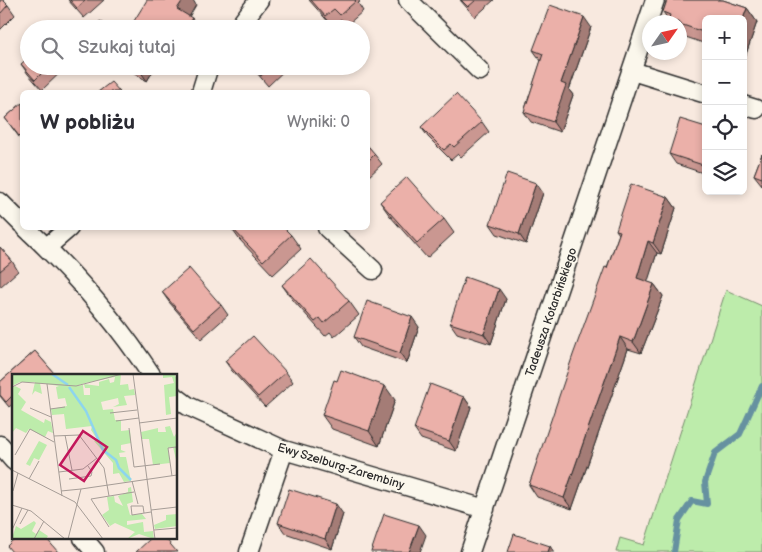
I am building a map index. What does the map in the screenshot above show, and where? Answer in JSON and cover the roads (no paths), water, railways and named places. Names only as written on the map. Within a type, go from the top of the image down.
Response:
[{"type":"street","points":[[244,20],[259,0]]},
{"type":"street","points":[[408,0],[480,71]]},
{"type":"street","name":"Tadeusza Kotarbińskiego","points":[[470,552],[655,0]]},
{"type":"street","points":[[632,71],[702,93]]},
{"type":"street","points":[[202,90],[206,75]]},
{"type":"street","points":[[0,202],[20,222]]},
{"type":"street","points":[[28,230],[47,247],[129,341],[151,374]]},
{"type":"street","points":[[47,247],[67,230]]},
{"type":"street","points":[[329,230],[373,270]]},
{"type":"street","name":"Ewy Szelburg-Zarembiny","points":[[178,398],[188,406],[284,450],[485,509]]},
{"type":"street","points":[[0,445],[12,459]]},
{"type":"street","points":[[249,552],[284,450]]},
{"type":"street","points":[[85,540],[95,552]]},
{"type":"waterway","points":[[674,552],[679,520],[692,501],[707,504],[705,482],[715,453],[740,434],[762,386]]}]
